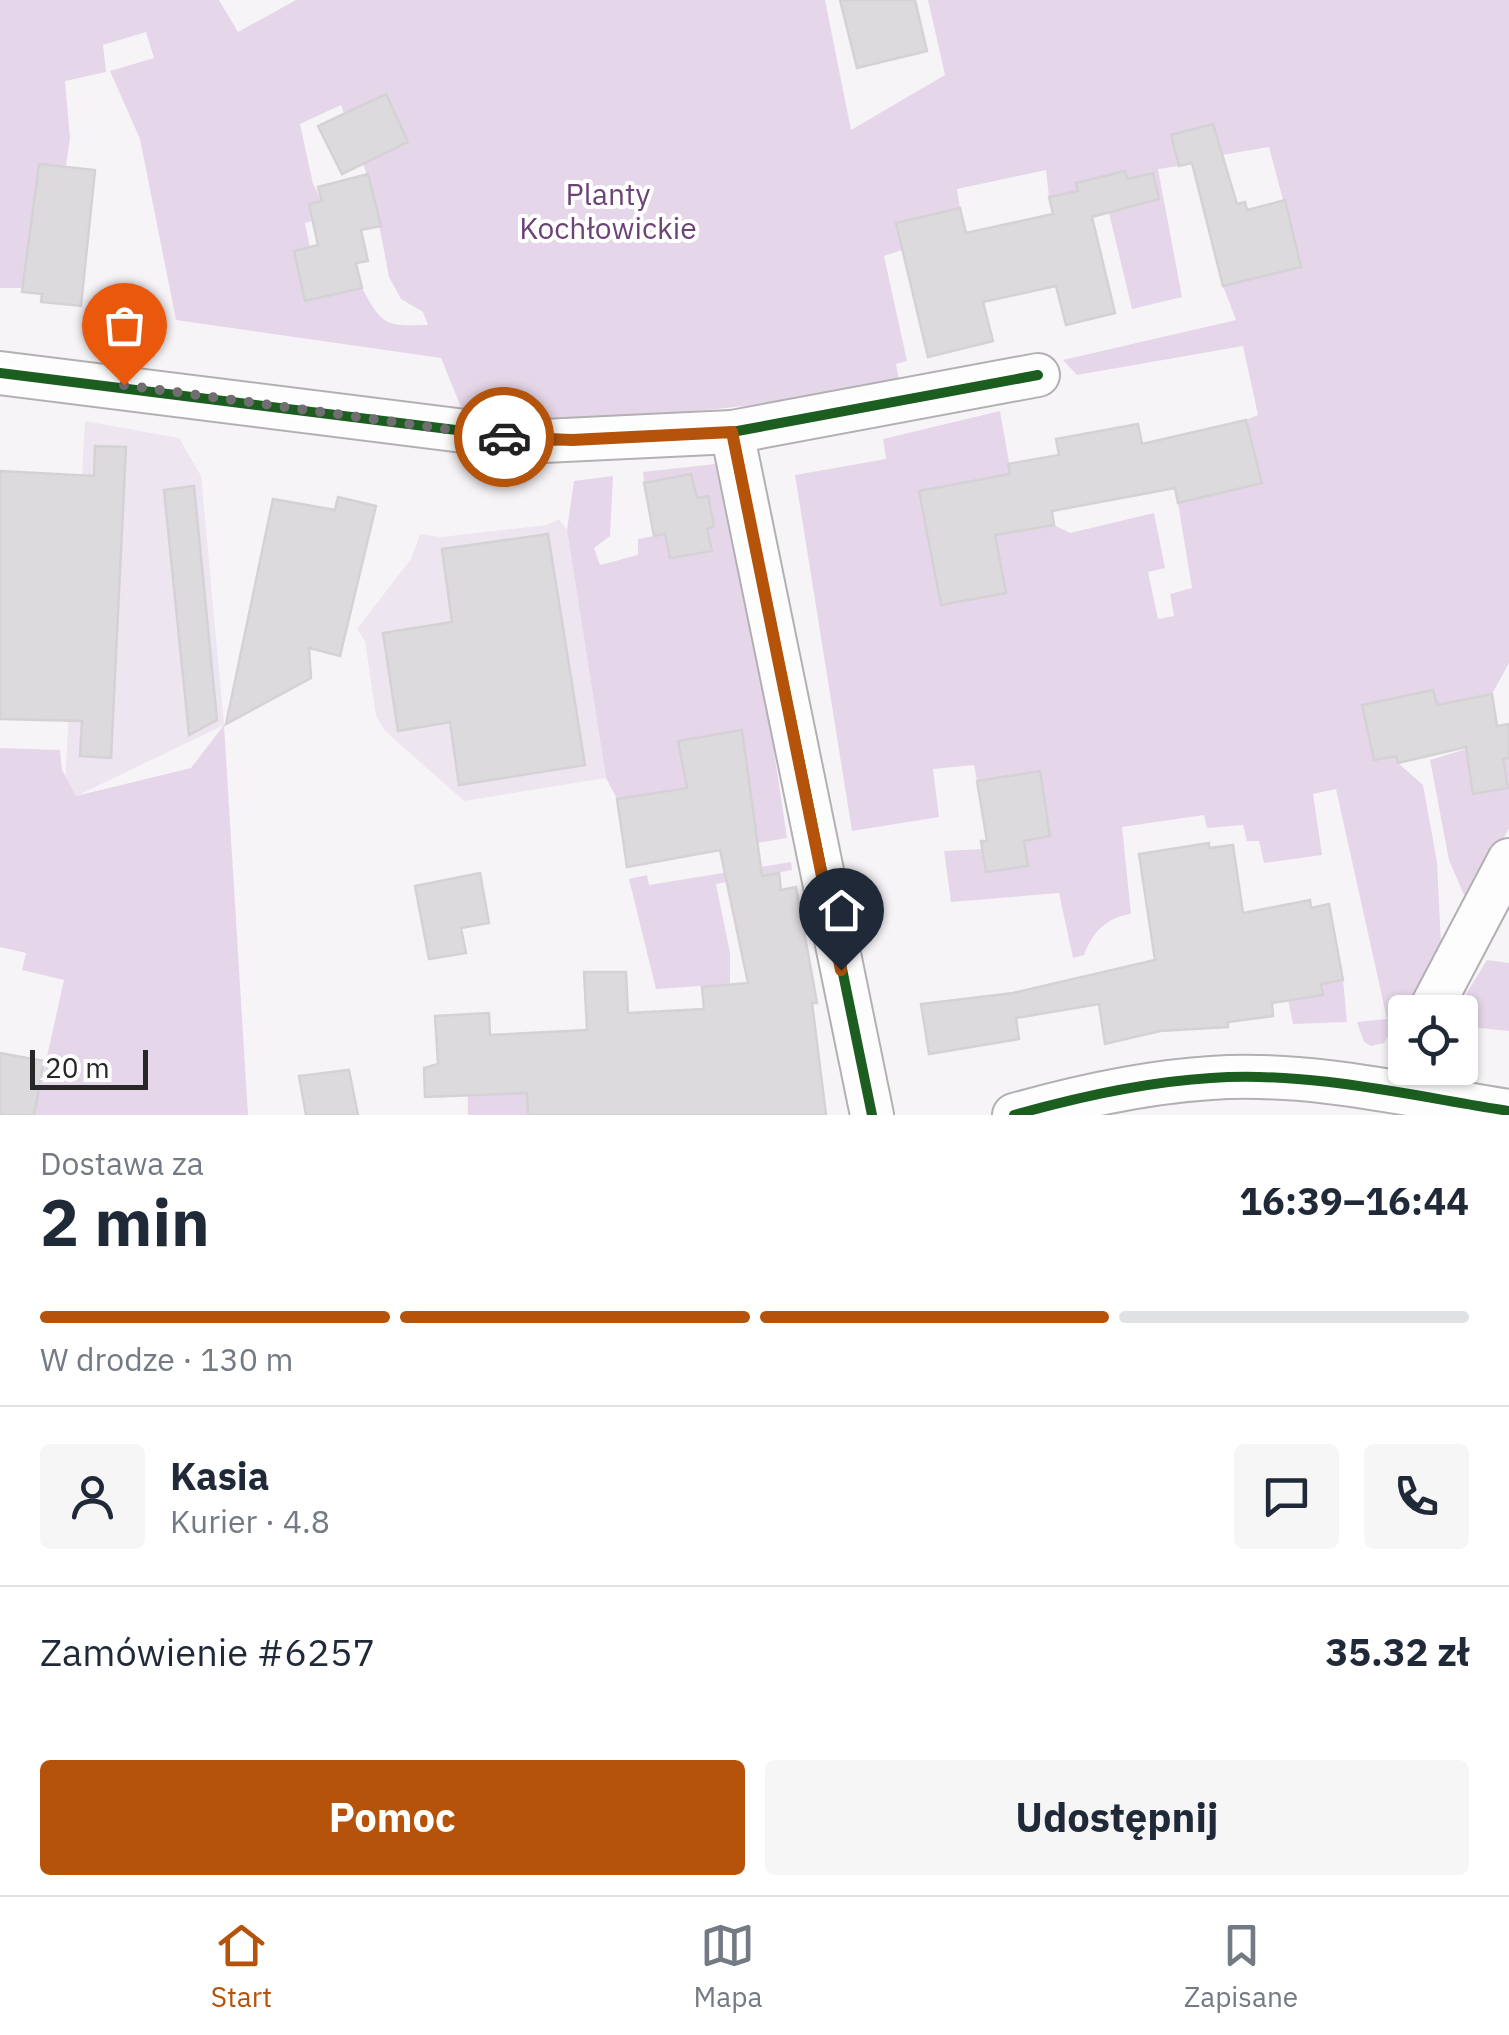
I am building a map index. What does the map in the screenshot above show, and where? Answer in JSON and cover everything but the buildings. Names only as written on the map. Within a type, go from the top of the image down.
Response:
[{"type":"street","points":[[0,372],[527,440],[732,432],[1038,375]]},
{"type":"street","points":[[732,432],[872,1115]]},
{"type":"street","points":[[1438,995],[1509,860]]},
{"type":"street","points":[[1014,1115],[1119,1090],[1214,1077],[1388,1081]]},
{"type":"street","points":[[1418,1085],[1509,1112]]},
{"type":"shaded area","points":[[85,421],[179,438],[201,476],[224,725],[64,802]]},
{"type":"shaded area","points":[[559,519],[567,530],[606,778],[464,801],[385,731],[376,716],[365,641],[357,629],[411,559],[420,534],[441,537],[547,525]]},
{"type":"green space","name":"Planty Kochłowickie","points":[[0,0],[219,0],[238,32],[296,0],[825,0],[851,130],[945,75],[928,0],[1509,0],[1509,663],[1492,694],[1467,699],[1471,721],[1441,726],[1433,690],[1362,706],[1373,755],[1395,750],[1398,763],[1423,785],[1437,862],[1441,945],[1412,995],[1388,995],[1388,1036],[1384,1043],[1371,1046],[1364,1042],[1357,1022],[1387,1019],[1336,789],[1313,794],[1322,855],[1264,863],[1259,841],[1247,841],[1243,825],[1207,828],[1204,815],[1122,827],[1131,914],[1107,923],[1091,939],[1084,955],[1073,958],[1059,893],[951,902],[944,851],[982,849],[987,872],[1028,866],[1024,841],[1050,836],[1044,797],[1020,801],[1015,775],[977,781],[974,765],[933,769],[939,817],[852,831],[795,475],[886,459],[883,439],[1000,411],[1021,530],[1054,525],[1070,533],[1154,513],[1165,568],[1148,572],[1158,619],[1174,616],[1170,594],[1192,588],[1178,503],[1261,483],[1246,420],[1258,415],[1243,346],[1077,375],[1063,360],[1236,320],[1223,286],[1301,267],[1269,147],[1222,155],[1213,124],[1172,135],[1179,166],[1158,169],[1182,297],[1132,309],[1109,213],[1133,206],[1125,171],[1076,183],[1078,191],[1049,197],[1046,170],[957,189],[960,208],[897,223],[902,250],[884,256],[907,361],[896,364],[901,390],[472,434],[441,358],[176,320],[140,139],[110,71],[154,58],[146,32],[103,45],[106,72],[65,81],[70,138],[66,166],[39,164],[23,288],[0,288]],"holes":[[[341,105],[372,188],[389,277],[401,299],[423,312],[428,325],[387,322],[362,288],[305,301],[294,251],[310,247],[305,223],[313,221],[309,204],[322,201],[313,184],[300,124]]]},
{"type":"green space","points":[[715,464],[770,725],[787,838],[757,843],[741,730],[679,741],[687,788],[617,799],[606,778],[567,530],[574,481],[613,476],[610,536],[594,548],[600,565],[638,555],[638,539],[665,534],[671,558],[711,551],[707,529],[714,525],[708,497],[697,498],[691,475],[644,483],[643,472]]},
{"type":"green space","points":[[224,725],[248,1115],[34,1115],[64,980],[22,970],[26,953],[0,947],[0,748],[60,750],[62,770],[76,796],[191,768]]},
{"type":"green space","points":[[1466,749],[1474,794],[1508,788],[1503,759],[1509,758],[1509,828],[1474,895],[1464,895],[1449,860],[1430,760]]},
{"type":"green space","points":[[791,862],[792,870],[716,884],[730,953],[730,984],[656,989],[629,879],[647,875],[649,885]]},
{"type":"green space","points":[[1487,960],[1509,963],[1509,1031],[1478,1028],[1478,995],[1465,995]]},
{"type":"green space","points":[[1343,980],[1347,1022],[1293,1024],[1286,990],[1323,994],[1321,984]]},
{"type":"green space","points":[[524,1060],[528,1115],[468,1115],[467,1063]]},
{"type":"cycle path","points":[[0,373],[544,441],[732,432],[1038,375]]},
{"type":"cycle path","points":[[732,432],[872,1115]]},
{"type":"cycle path","points":[[1014,1115],[1136,1087],[1248,1077],[1323,1081],[1509,1111]]},
{"type":"way so far","points":[[124,385],[504,437]]},
{"type":"route","points":[[504,437],[544,441],[732,432],[841,970]]}]
